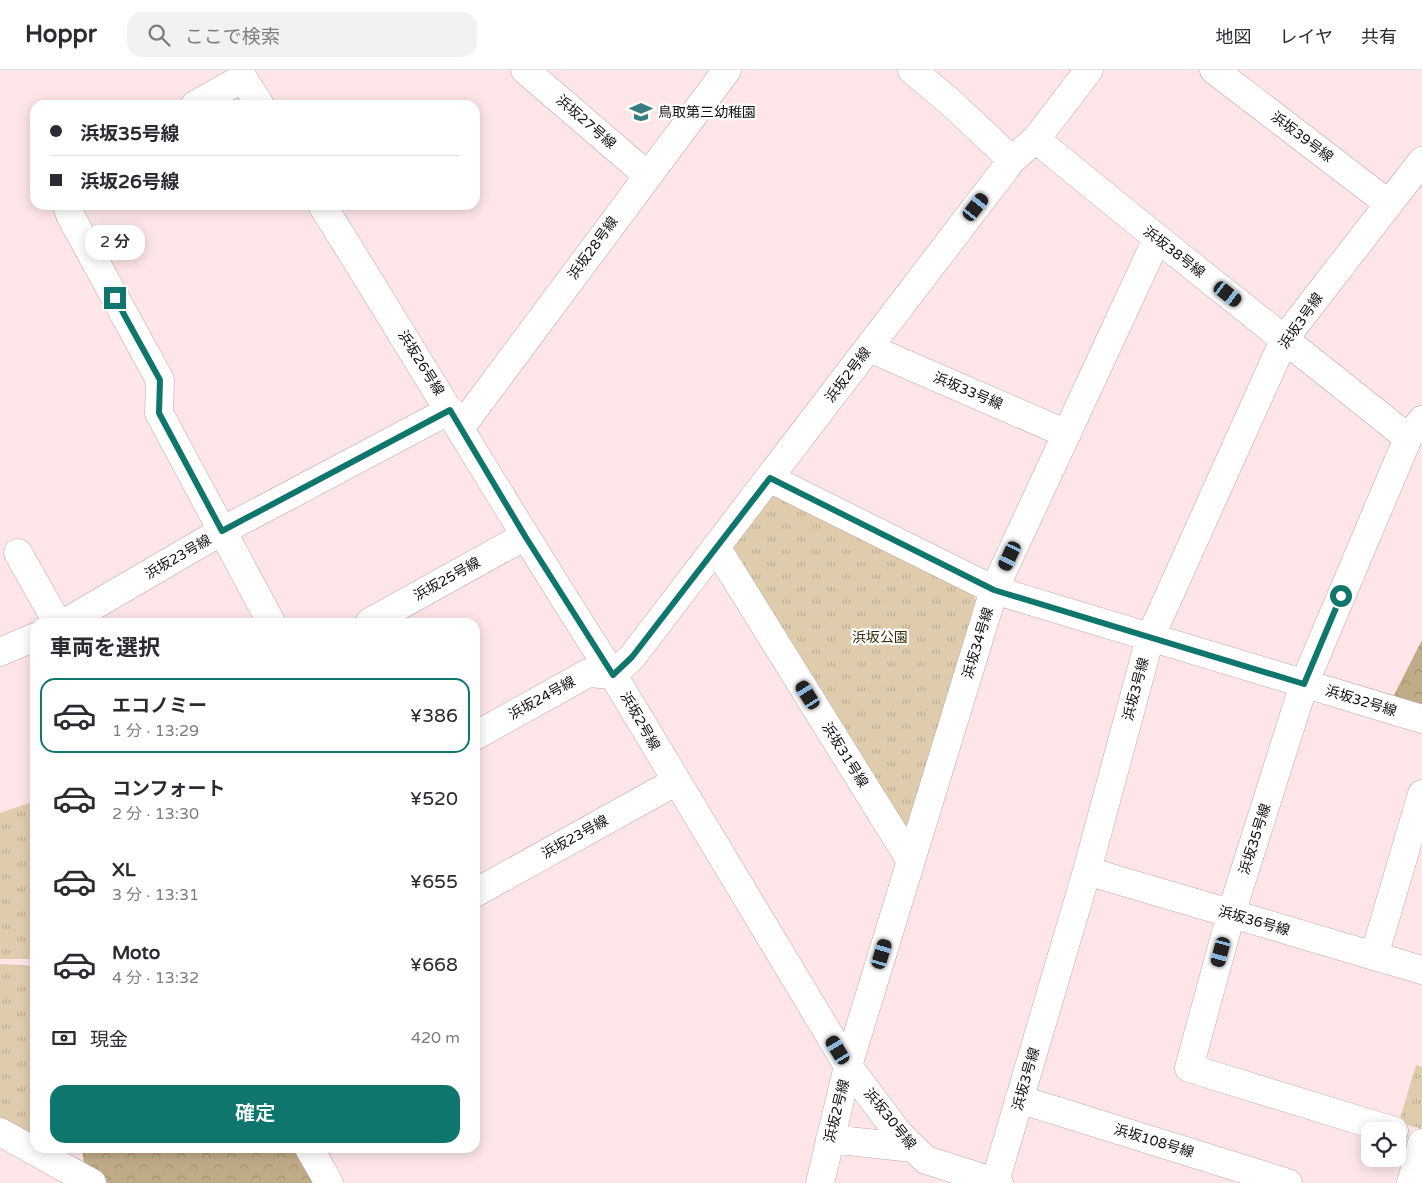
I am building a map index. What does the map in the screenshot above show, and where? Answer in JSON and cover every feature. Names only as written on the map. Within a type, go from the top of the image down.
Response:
[{"type":"street","name":"浜坂27号線","points":[[525,70],[647,175]]},
{"type":"street","name":"浜坂28号線","points":[[455,418],[647,175],[727,70]]},
{"type":"street","points":[[912,70],[950,101],[1012,160]]},
{"type":"street","name":"浜坂2号線","points":[[820,1183],[848,1066],[613,675],[632,657],[1012,160],[1036,138],[1089,70]]},
{"type":"street","name":"浜坂39号線","points":[[1214,70],[1389,204]]},
{"type":"street","points":[[204,100],[243,78],[257,100]]},
{"type":"street","name":"浜坂38号線","points":[[1036,138],[1157,239],[1285,338],[1415,429]]},
{"type":"street","name":"浜坂3号線","points":[[997,1182],[1150,638],[1285,338],[1422,161]]},
{"type":"street","points":[[68,210],[160,380],[159,413],[269,618]]},
{"type":"street","name":"浜坂26号線","points":[[325,210],[455,418],[525,536],[613,675]]},
{"type":"street","name":"浜坂34号線","points":[[848,1066],[994,590],[1157,239]]},
{"type":"street","name":"浜坂33号線","points":[[869,348],[1067,434]]},
{"type":"street","name":"浜坂23号線","points":[[73,618],[222,531],[455,418]]},
{"type":"street","name":"浜坂35号線","points":[[1364,1122],[1189,1068],[1231,914],[1304,684],[1415,429]]},
{"type":"street","name":"浜坂32号線","points":[[770,478],[994,590],[1422,719]]},
{"type":"street","name":"浜坂25号線","points":[[377,618],[525,536]]},
{"type":"street","name":"浜坂31号線","points":[[716,547],[911,860]]},
{"type":"street","points":[[18,553],[56,618]]},
{"type":"street","points":[[0,652],[30,639]]},
{"type":"street","name":"浜坂24号線","points":[[480,733],[588,673],[613,675]]},
{"type":"street","name":"浜坂23号線","points":[[480,890],[676,782]]},
{"type":"street","points":[[1374,956],[1422,794]]},
{"type":"street","name":"浜坂36号線","points":[[1086,871],[1422,970]]},
{"type":"street","name":"浜坂30号線","points":[[848,1066],[899,1134],[926,1160],[997,1182]]},
{"type":"street","name":"浜坂108号線","points":[[1020,1099],[1288,1183]]},
{"type":"street","points":[[0,1132],[30,1149]]},
{"type":"street","name":"浜坂35号線","points":[[1406,1136],[1422,1142]]},
{"type":"street","points":[[830,1139],[913,1148]]},
{"type":"street","points":[[1411,1183],[1422,1142]]},
{"type":"street","points":[[38,1153],[92,1183]]},
{"type":"street","points":[[312,1153],[329,1183]]},
{"type":"green space","name":"浜坂公園","points":[[768,492],[970,590],[976,600],[912,823],[900,826],[733,555],[733,539]]},
{"type":"green space","points":[[1422,640],[1422,708],[1393,697]]},
{"type":"green space","points":[[30,803],[30,959],[0,959],[0,813]]},
{"type":"green space","points":[[0,964],[30,966],[30,1139],[0,1124]]},
{"type":"green space","points":[[1416,1065],[1422,1067],[1422,1129],[1406,1124],[1406,1122],[1399,1122]]},
{"type":"green space","points":[[83,1153],[303,1153],[320,1183],[108,1183],[85,1170]]},
{"type":"place","name":"鳥取第三幼稚園","points":[[641,112]]},
{"type":"route","points":[[115,298],[160,380],[159,413],[222,531],[450,410],[525,536],[613,675],[632,657],[770,478],[994,590],[1304,684],[1341,596]]}]
